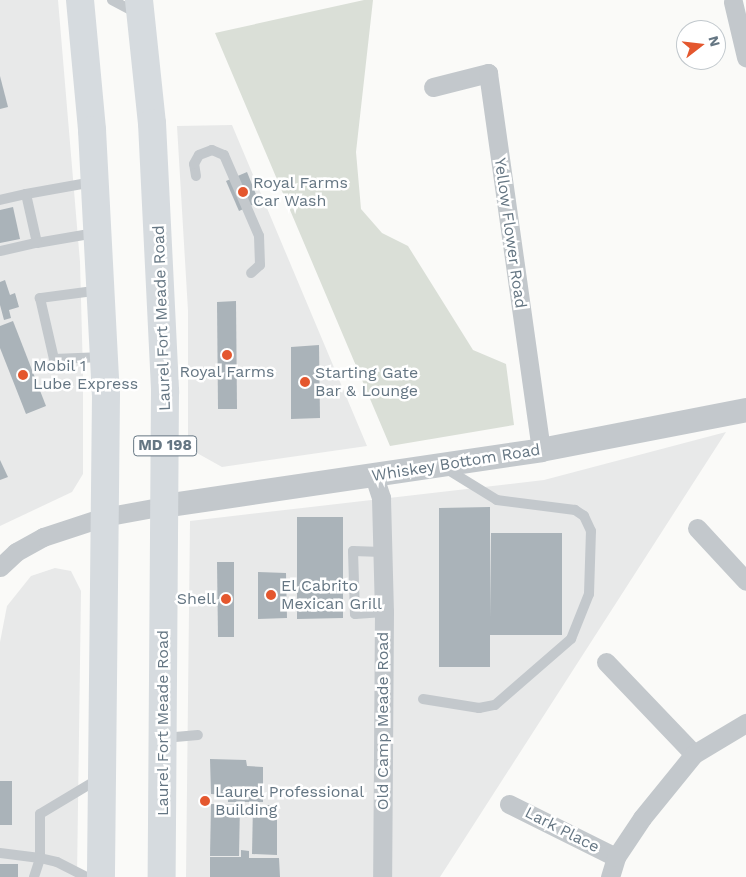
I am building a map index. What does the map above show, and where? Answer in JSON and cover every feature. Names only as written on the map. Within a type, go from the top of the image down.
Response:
[{"type":"main road","points":[[80,0],[99,233],[104,357],[101,877]]},
{"type":"main road","name":"Laurel Fort Meade Road","points":[[140,8],[161,264],[164,506],[162,877]]},
{"type":"street","points":[[733,2],[746,57]]},
{"type":"street","name":"Yellow Flower Road","points":[[432,87],[488,73],[540,450]]},
{"type":"street","name":"Whiskey Bottom Road","points":[[164,506],[540,450],[746,410]]},
{"type":"street","name":"Old Camp Meade Road","points":[[374,476],[381,498],[384,612],[382,877]]},
{"type":"street","points":[[0,567],[16,552],[43,537],[104,518],[164,506]]},
{"type":"street","points":[[697,528],[746,581]]},
{"type":"street","points":[[606,662],[694,754]]},
{"type":"street","points":[[610,877],[616,857],[642,818],[694,754],[746,723]]},
{"type":"street","name":"Lark Place","points":[[508,804],[616,857]]},
{"type":"lane","points":[[112,0],[140,8]]},
{"type":"lane","points":[[196,176],[194,164],[199,155],[212,150],[224,155],[259,236],[260,265],[251,273]]},
{"type":"lane","points":[[0,200],[95,182]]},
{"type":"lane","points":[[26,194],[37,243]]},
{"type":"lane","points":[[1,251],[99,233]]},
{"type":"lane","points":[[102,289],[40,298],[54,359],[104,357]]},
{"type":"lane","points":[[423,699],[479,708],[495,705],[571,639],[589,594],[592,532],[584,516],[575,510],[497,500],[442,466]]},
{"type":"lane","points":[[382,552],[353,551],[355,614],[384,612]]},
{"type":"lane","points":[[163,738],[198,735]]},
{"type":"lane","points":[[34,877],[40,858],[40,814],[102,777]]},
{"type":"lane","points":[[0,853],[57,862],[86,877]]},
{"type":"shaded area","points":[[0,0],[58,0],[80,262],[83,474],[72,492],[0,526]]},
{"type":"shaded area","points":[[364,0],[373,0],[356,152],[361,209],[382,233],[408,246],[473,350],[506,364],[514,425],[390,446],[215,33]]},
{"type":"shaded area","points":[[232,125],[367,446],[222,467],[188,448],[188,311],[177,126]]},
{"type":"shaded area","points":[[726,432],[440,877],[186,877],[190,521],[544,480]]},
{"type":"shaded area","points":[[55,568],[71,571],[81,591],[77,877],[0,877],[0,642],[7,606],[31,576]]},
{"type":"building","points":[[0,76],[8,107],[0,109]]},
{"type":"building","name":"Royal Farms Car Wash","points":[[247,172],[259,202],[239,211],[226,181]]},
{"type":"building","points":[[13,207],[20,239],[0,243],[0,210]]},
{"type":"building","points":[[5,280],[10,295],[15,293],[19,307],[9,310],[11,318],[4,320],[0,305],[0,282]]},
{"type":"building","name":"Royal Farms","points":[[236,301],[237,409],[218,409],[217,302]]},
{"type":"building","name":"Mobil 1 Lube Express","points":[[13,321],[46,406],[26,414],[0,348],[0,326]]},
{"type":"building","name":"Starting Gate Bar & Lounge","points":[[319,345],[320,418],[291,419],[291,347]]},
{"type":"building","points":[[0,460],[8,477],[0,480]]},
{"type":"building","points":[[490,507],[490,618],[491,533],[562,533],[562,635],[490,635],[490,667],[439,667],[439,508]]},
{"type":"building","points":[[297,517],[343,517],[343,618],[297,619]]},
{"type":"building","name":"Shell","points":[[217,562],[234,562],[234,637],[218,637]]},
{"type":"building","points":[[258,572],[286,573],[287,618],[258,619]]},
{"type":"building","points":[[210,759],[246,760],[247,766],[263,767],[263,802],[228,802],[228,795],[211,794]]},
{"type":"building","points":[[0,781],[12,781],[12,825],[0,825]]},
{"type":"building","points":[[211,804],[240,804],[239,856],[210,856]]},
{"type":"building","points":[[253,805],[277,805],[277,855],[252,854]]},
{"type":"building","points":[[241,850],[249,851],[249,858],[279,858],[280,877],[210,877],[210,857],[241,857]]},
{"type":"building","points":[[0,864],[18,864],[18,877],[0,877]]},
{"type":"place","name":"Royal Farms Car Wash","points":[[243,192]]},
{"type":"place","name":"Royal Farms","points":[[227,355]]},
{"type":"place","name":"Mobil 1 Lube Express","points":[[23,375]]},
{"type":"place","name":"Starting Gate Bar & Lounge","points":[[305,382]]},
{"type":"place","name":"El Cabrito Mexican Grill","points":[[271,595]]},
{"type":"place","name":"Shell","points":[[226,599]]},
{"type":"place","name":"Laurel Professional Building","points":[[205,801]]}]
